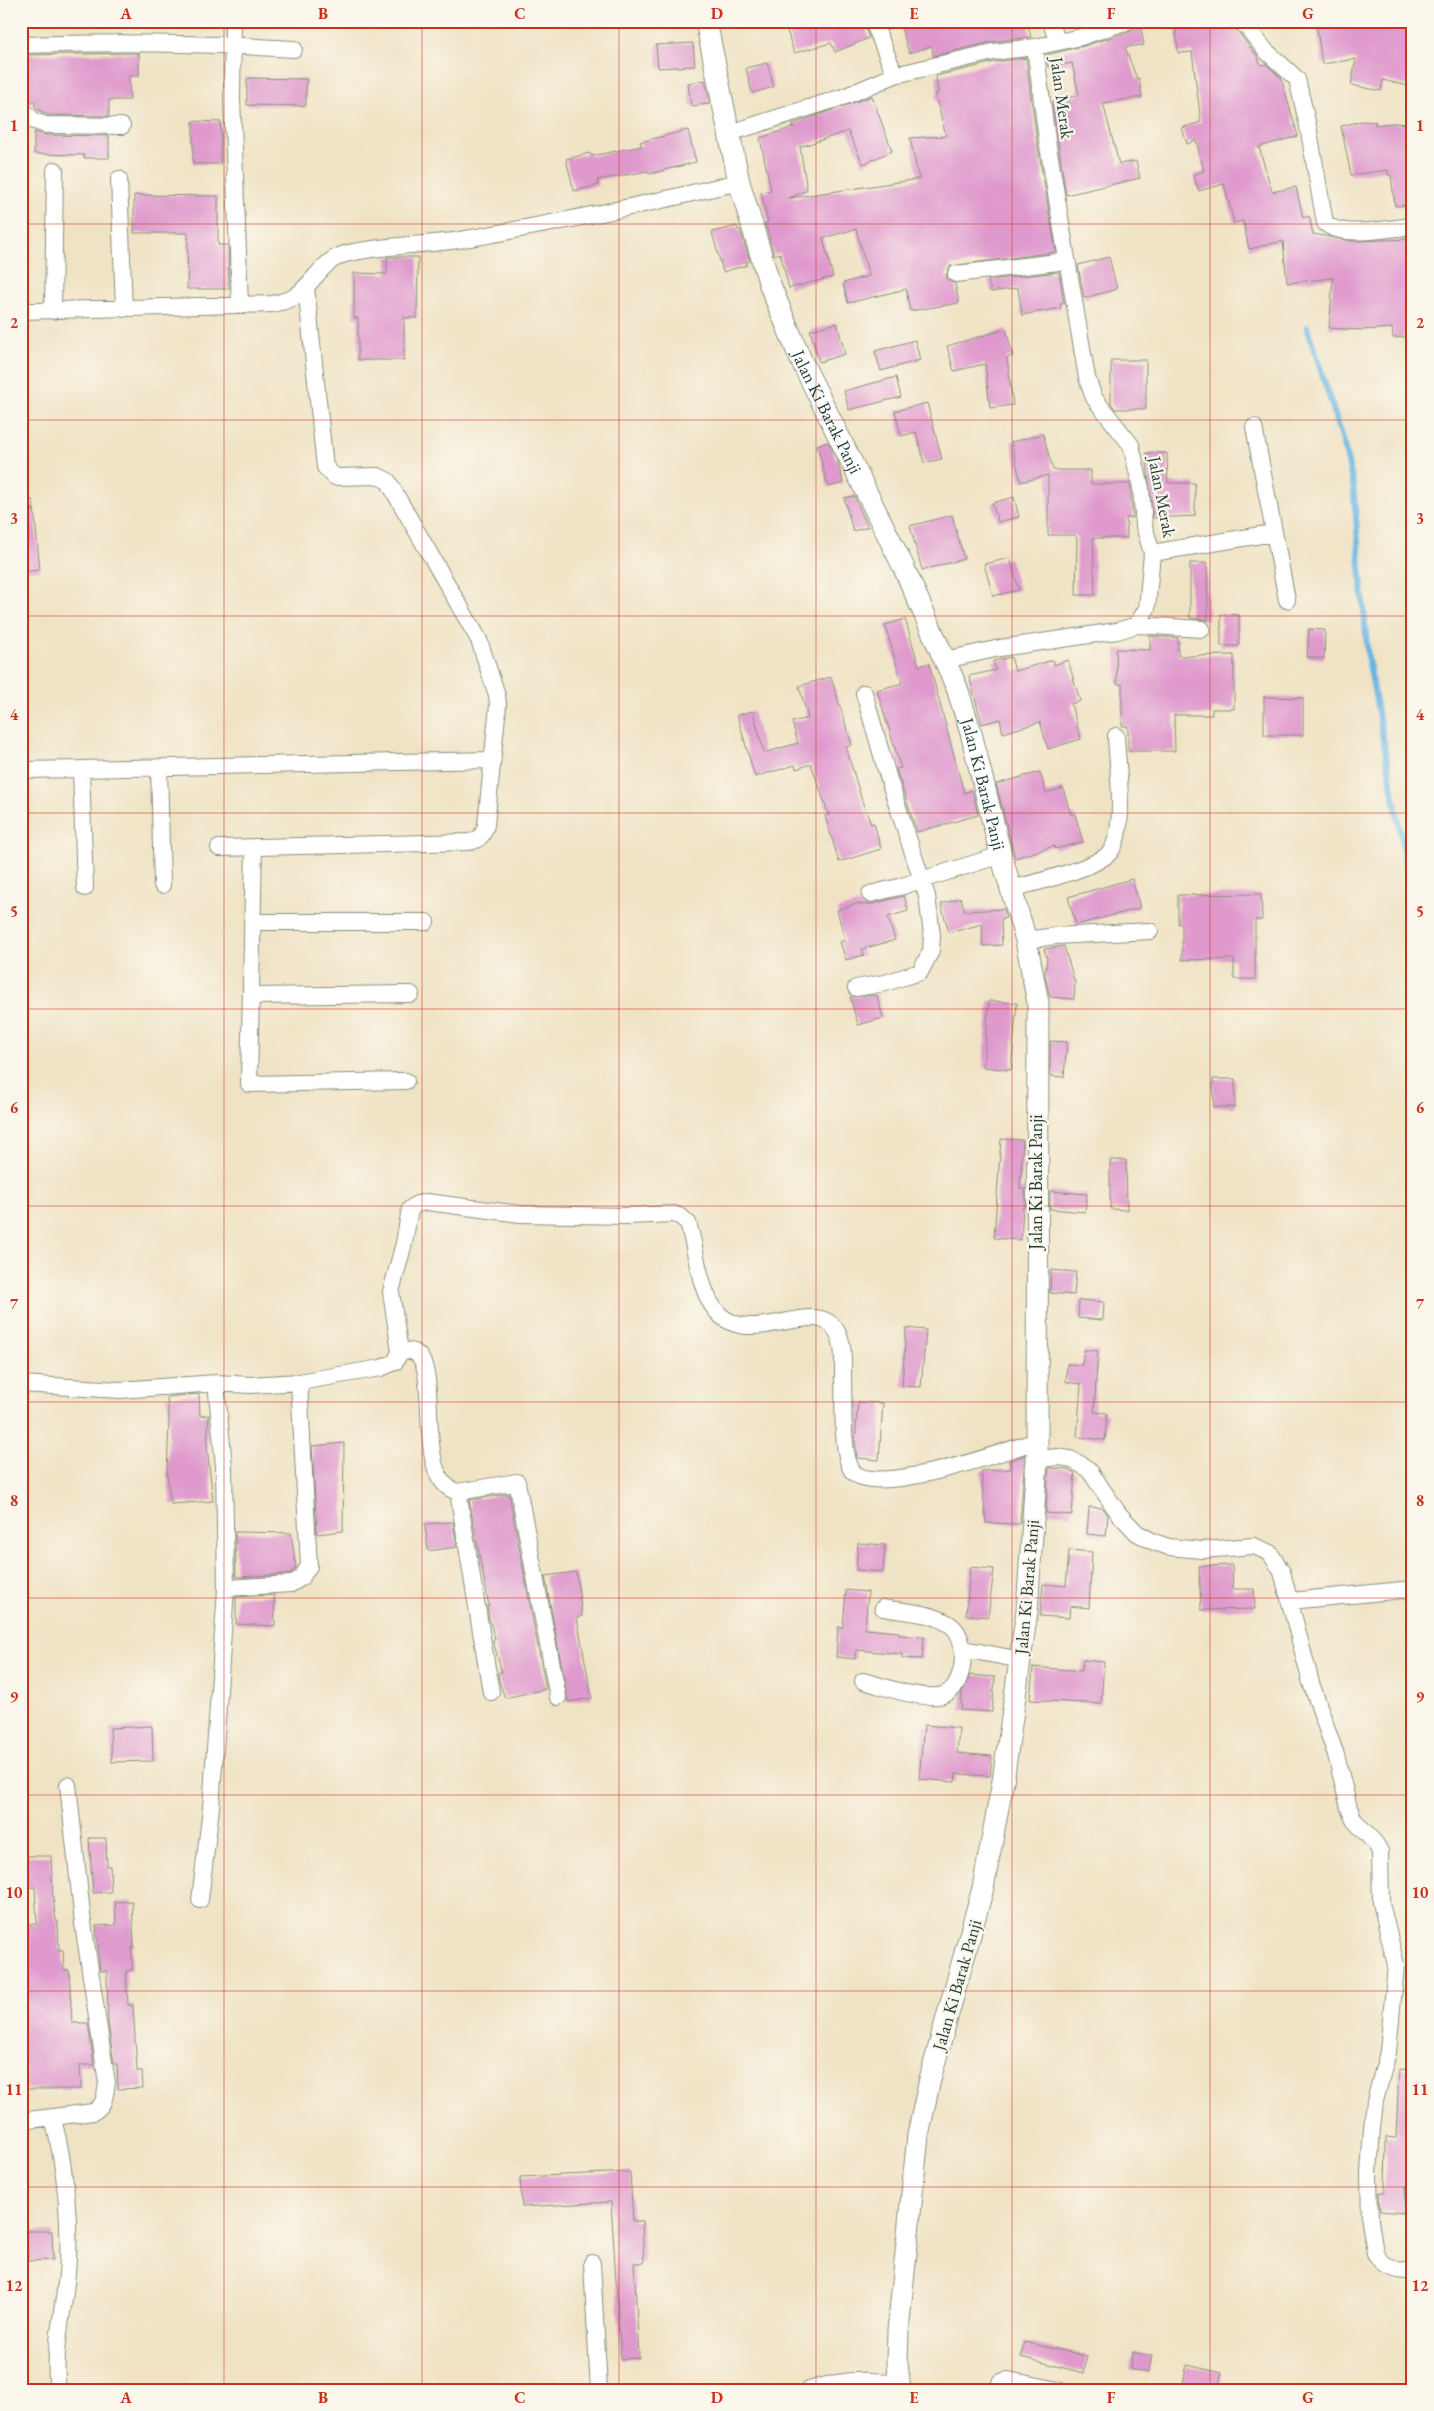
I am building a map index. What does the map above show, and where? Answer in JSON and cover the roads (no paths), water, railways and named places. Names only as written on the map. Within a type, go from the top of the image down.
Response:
[{"type":"street","points":[[233,21],[232,45],[240,304]]},
{"type":"street","name":"Jalan Ki Barak Panji","points":[[706,21],[739,182],[770,284],[801,360],[904,568],[945,660],[972,733],[1001,854],[1026,940],[1037,994],[1036,1450],[1030,1569],[1021,1660],[996,1826],[984,1888],[930,2079],[918,2135],[898,2331],[900,2388]]},
{"type":"street","points":[[873,21],[895,75]]},
{"type":"street","points":[[1051,21],[1057,42]]},
{"type":"street","points":[[730,133],[846,96],[895,75],[993,52],[1035,47],[1057,42],[1095,33],[1128,21]]},
{"type":"street","points":[[1242,21],[1266,51],[1297,79],[1308,126],[1325,224],[1331,229],[1348,232],[1413,226]]},
{"type":"street","points":[[21,45],[90,43],[232,45],[294,49]]},
{"type":"street","name":"Jalan Merak","points":[[1035,47],[1066,261],[1086,378],[1094,398],[1131,445],[1141,488],[1144,526],[1152,553],[1147,608],[1137,625]]},
{"type":"street","points":[[21,109],[34,121],[46,124],[122,126]]},
{"type":"street","points":[[53,310],[55,170]]},
{"type":"street","points":[[119,179],[124,309]]},
{"type":"street","points":[[21,311],[273,304],[293,298],[306,287],[326,263],[333,258],[345,254],[362,250],[435,244],[529,228],[739,182]]},
{"type":"street","points":[[956,274],[1066,261]]},
{"type":"street","points":[[219,848],[476,841],[483,835],[486,825],[497,694],[483,646],[394,489],[388,482],[378,476],[335,476],[326,467],[306,287]]},
{"type":"street","points":[[1254,427],[1287,600]]},
{"type":"street","points":[[1152,553],[1273,533]]},
{"type":"street","points":[[945,660],[1000,648],[1117,631],[1137,625],[1202,629]]},
{"type":"street","points":[[856,988],[885,983],[920,972],[931,951],[932,935],[924,879],[889,780],[864,693]]},
{"type":"street","points":[[1011,889],[1094,864],[1111,852],[1116,839],[1120,807],[1116,736]]},
{"type":"street","points":[[21,770],[492,760]]},
{"type":"street","points":[[158,767],[162,885]]},
{"type":"street","points":[[81,769],[85,888]]},
{"type":"street","points":[[254,847],[249,1084],[406,1081]]},
{"type":"street","points":[[870,894],[1001,854]]},
{"type":"street","points":[[252,922],[426,922]]},
{"type":"street","points":[[1026,940],[1150,931]]},
{"type":"street","points":[[251,996],[411,994]]},
{"type":"street","points":[[21,1384],[120,1390],[216,1383],[299,1382],[381,1368],[394,1362],[400,1352],[391,1292],[404,1242],[410,1209],[417,1204],[441,1203],[520,1214],[626,1216],[674,1214],[688,1223],[709,1300],[720,1315],[730,1322],[760,1326],[813,1318],[823,1319],[832,1324],[839,1334],[843,1358],[845,1444],[851,1470],[858,1476],[870,1479],[938,1471],[984,1459],[1036,1450],[1070,1459],[1089,1470],[1119,1514],[1137,1533],[1154,1542],[1169,1547],[1202,1550],[1254,1546],[1270,1552],[1282,1572],[1320,1712],[1336,1755],[1349,1808],[1354,1820],[1380,1851],[1380,1903],[1396,1965],[1390,2043],[1375,2101],[1372,2128],[1369,2174],[1370,2221],[1375,2253],[1384,2264],[1398,2270],[1413,2272]]},
{"type":"street","points":[[400,1352],[406,1350],[416,1353],[424,1362],[428,1388],[431,1449],[440,1482],[448,1490],[458,1492],[517,1482],[558,1697]]},
{"type":"street","points":[[226,1588],[273,1587],[291,1584],[301,1578],[309,1566],[299,1382]]},
{"type":"street","points":[[200,1900],[211,1808],[226,1588],[224,1466],[216,1383]]},
{"type":"street","points":[[458,1492],[491,1692]]},
{"type":"street","points":[[1290,1601],[1413,1589]]},
{"type":"street","points":[[863,1681],[921,1695],[944,1695],[950,1693],[957,1684],[964,1649],[961,1637],[952,1626],[936,1618],[883,1608]]},
{"type":"street","points":[[964,1649],[1021,1660]]},
{"type":"street","points":[[21,2121],[53,2119],[93,2112],[99,2109],[105,2099],[107,2083],[83,1922],[68,1785]]},
{"type":"street","points":[[53,2119],[61,2163],[68,2234],[67,2281],[58,2337],[58,2390]]},
{"type":"street","points":[[592,2263],[599,2390]]},
{"type":"street","points":[[809,2390],[851,2380],[886,2382],[900,2388]]},
{"type":"street","points":[[996,2390],[1001,2382],[1008,2380],[1058,2390]]},
{"type":"waterway","points":[[1307,327],[1343,440],[1353,484],[1368,658],[1413,900]]}]
